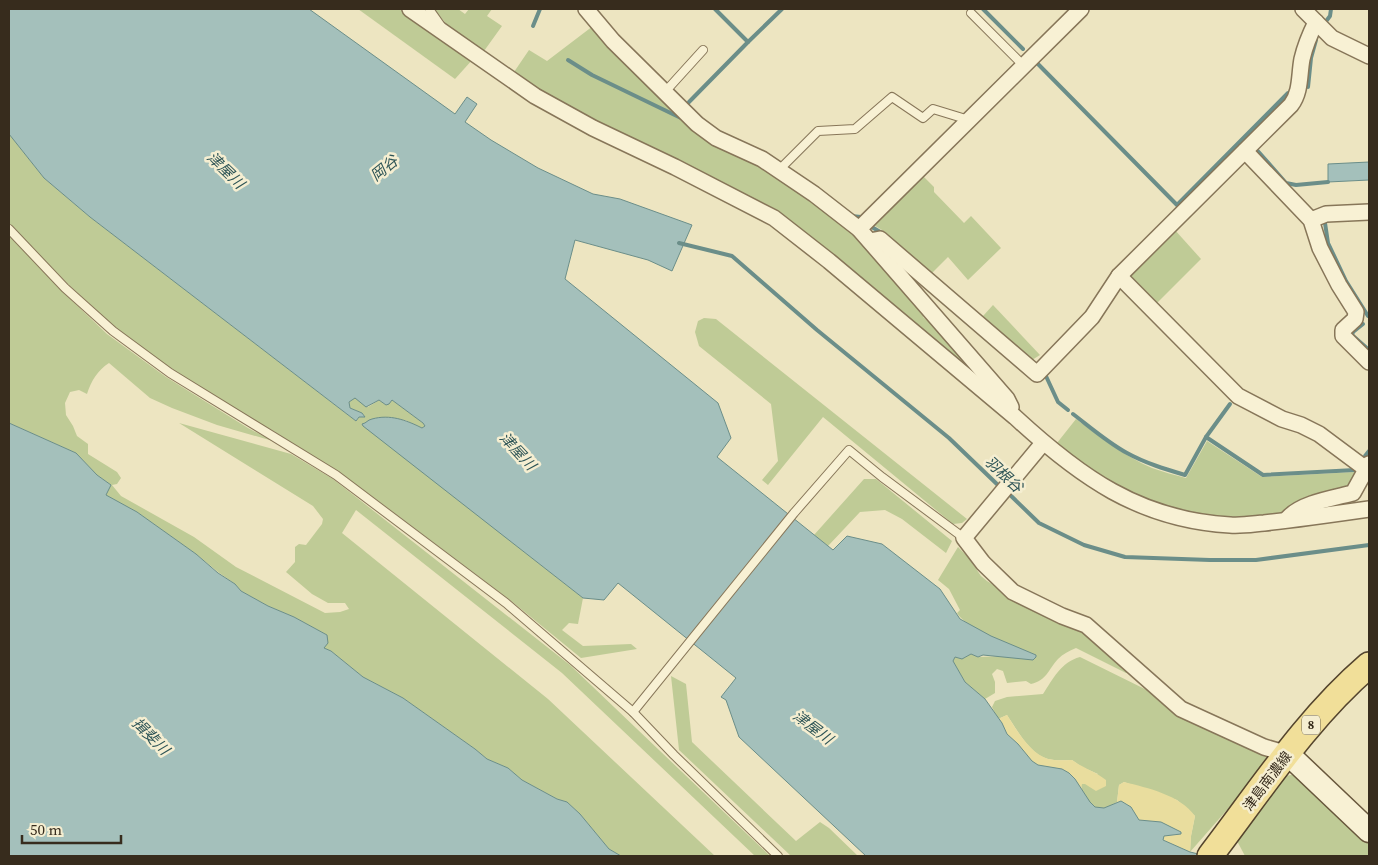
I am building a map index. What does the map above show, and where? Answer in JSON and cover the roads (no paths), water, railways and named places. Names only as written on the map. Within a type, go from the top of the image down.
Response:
[{"type":"main road","name":"津島南濃線","points":[[1210,856],[1318,716],[1369,665]]},
{"type":"street","points":[[410,9],[534,96],[592,128],[675,167],[774,218],[829,261],[1015,417]]},
{"type":"street","points":[[586,9],[613,41],[697,124],[716,138],[762,159],[779,170],[859,229],[1007,399],[1015,417],[1038,448],[1112,492],[1171,517],[1231,526],[1285,521],[1369,509]]},
{"type":"street","points":[[859,229],[1081,9]]},
{"type":"street","points":[[1303,9],[1332,38],[1369,56]]},
{"type":"street","points":[[870,241],[880,239],[1037,374],[1092,317],[1119,276],[1296,99],[1302,58],[1316,22]]},
{"type":"street","points":[[1245,151],[1310,220],[1320,248],[1339,285],[1356,312],[1355,319],[1343,330],[1343,336],[1369,362]]},
{"type":"street","points":[[1310,220],[1326,214],[1369,212]]},
{"type":"street","points":[[1119,276],[1238,396],[1282,419],[1301,425],[1318,434],[1368,467],[1353,493],[1306,506],[1292,513],[1285,521]]},
{"type":"street","points":[[1038,448],[968,532],[983,564],[1013,592],[1062,616],[1086,625],[1181,709],[1264,747],[1288,754],[1369,831]]},
{"type":"lane","points":[[429,9],[446,34]]},
{"type":"lane","points":[[971,13],[1024,66]]},
{"type":"lane","points":[[664,93],[703,50]]},
{"type":"lane","points":[[779,170],[818,131],[855,129],[892,98],[923,118],[933,109],[969,120]]},
{"type":"lane","points":[[9,229],[65,288],[114,331],[170,373],[343,480],[506,603],[633,712],[674,755],[778,856]]},
{"type":"lane","points":[[633,712],[794,513],[849,450],[882,477],[968,532]]},
{"type":"water","name":"津屋川","points":[[9,9],[309,9],[455,114],[467,97],[477,104],[465,122],[538,168],[593,194],[620,199],[692,225],[672,271],[648,260],[575,240],[565,279],[718,403],[731,438],[717,457],[833,550],[847,536],[882,544],[940,589],[960,619],[991,636],[1036,655],[1033,660],[983,655],[978,657],[971,654],[962,659],[955,657],[953,661],[965,682],[985,699],[1002,723],[1007,734],[1032,761],[1038,765],[1062,769],[1069,773],[1095,807],[1104,808],[1121,801],[1131,807],[1139,820],[1161,822],[1181,832],[1181,834],[1164,836],[1163,840],[1190,852],[1207,856],[866,856],[739,737],[726,700],[721,697],[736,678],[618,583],[604,600],[583,598],[362,424],[370,419],[385,417],[404,420],[422,428],[425,426],[423,423],[392,400],[386,405],[379,400],[366,407],[355,398],[349,402],[350,408],[362,413],[365,417],[359,417],[356,421],[90,217],[44,178],[9,134]]},
{"type":"water","points":[[1369,162],[1369,180],[1328,182],[1328,164]]},
{"type":"water","name":"揖斐川","points":[[9,423],[76,453],[97,475],[111,485],[106,495],[137,512],[196,554],[218,573],[235,584],[241,591],[327,635],[328,643],[324,648],[331,651],[363,677],[403,698],[487,759],[508,768],[522,780],[557,799],[567,802],[580,814],[609,849],[621,856],[9,856]]},
{"type":"waterway","name":"岡谷","points":[[533,26],[540,9]]},
{"type":"waterway","points":[[715,9],[748,42],[782,9]]},
{"type":"waterway","points":[[983,9],[1023,49]]},
{"type":"waterway","points":[[1327,20],[1331,9]]},
{"type":"waterway","points":[[1308,87],[1311,58],[1316,40]]},
{"type":"waterway","points":[[689,102],[748,42]]},
{"type":"waterway","points":[[568,60],[592,75],[683,119]]},
{"type":"waterway","points":[[1037,63],[1177,205],[1288,93]]},
{"type":"waterway","points":[[1256,149],[1286,183],[1296,185],[1328,182]]},
{"type":"waterway","points":[[851,216],[861,217]]},
{"type":"waterway","points":[[1325,223],[1328,243],[1346,281],[1368,316]]},
{"type":"waterway","points":[[870,226],[882,233]]},
{"type":"waterway","name":"羽根谷","points":[[679,243],[732,256],[817,330],[949,438],[1001,488]]},
{"type":"waterway","points":[[1363,324],[1352,335],[1369,350]]},
{"type":"waterway","points":[[1045,374],[1058,402],[1068,410]]},
{"type":"waterway","points":[[1206,437],[1230,404]]},
{"type":"waterway","points":[[1073,414],[1127,453],[1148,463],[1185,475],[1206,437],[1263,475],[1355,470]]},
{"type":"waterway","points":[[1365,456],[1369,451]]},
{"type":"waterway","name":"羽根谷","points":[[1007,492],[1039,523],[1084,545],[1125,557],[1256,560],[1369,545]]}]
